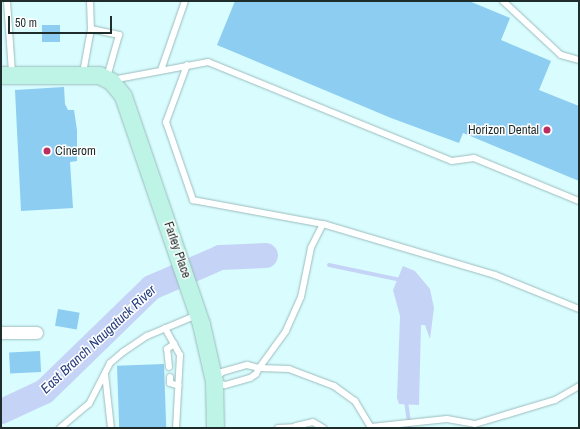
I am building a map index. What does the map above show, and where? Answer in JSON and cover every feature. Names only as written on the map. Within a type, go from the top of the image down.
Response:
[{"type":"main road","points":[[6,75],[83,74],[109,79]]},
{"type":"main road","name":"Farley Place","points":[[109,79],[131,113],[198,314],[214,381],[215,428]]},
{"type":"street","points":[[1,333],[37,333]]},
{"type":"lane","points":[[6,75],[7,1]]},
{"type":"lane","points":[[83,74],[91,29],[90,1]]},
{"type":"lane","points":[[161,70],[185,1]]},
{"type":"lane","points":[[503,1],[561,55],[579,60]]},
{"type":"lane","points":[[91,29],[119,35],[109,79],[208,62],[452,161],[474,158],[579,200]]},
{"type":"lane","points":[[187,65],[166,122],[193,200],[323,224],[475,269],[579,309]]},
{"type":"lane","points":[[323,224],[311,248],[305,280],[286,330],[259,368],[250,378],[225,384],[214,381],[222,372],[247,366],[259,368],[289,369],[334,386],[355,401],[371,428],[428,420],[475,424],[556,400],[579,386]]},
{"type":"lane","points":[[60,428],[89,404],[105,373],[123,352],[166,328],[198,314]]},
{"type":"lane","points":[[166,328],[180,354],[176,428]]},
{"type":"lane","points":[[169,367],[167,349],[174,344]]},
{"type":"lane","points":[[105,373],[111,428]]},
{"type":"lane","points":[[170,377],[170,383],[179,386]]},
{"type":"lane","points":[[278,428],[297,427],[313,422],[323,428]]},
{"type":"water","points":[[403,266],[415,271],[430,289],[434,308],[430,339],[425,325],[421,325],[419,405],[399,404],[397,398],[400,316],[393,290]]},
{"type":"building","points":[[235,1],[469,1],[510,18],[501,40],[551,61],[539,90],[579,106],[579,181],[463,133],[459,143],[391,118],[217,45]]},
{"type":"building","points":[[42,25],[60,25],[60,42],[42,42]]},
{"type":"building","name":"Cinerom","points":[[64,87],[65,104],[68,110],[74,110],[77,130],[77,161],[70,162],[73,208],[21,211],[15,90]]},
{"type":"building","points":[[58,309],[80,313],[77,330],[55,326]]},
{"type":"building","points":[[40,351],[41,372],[10,374],[9,353]]},
{"type":"building","points":[[164,364],[166,428],[119,428],[117,366]]},
{"type":"waterway","name":"East Branch Naugatuck River","points":[[1,411],[44,391],[151,287],[220,257],[265,255]]},
{"type":"waterway","name":"East Branch Naugatuck River","points":[[329,265],[401,280]]},
{"type":"waterway","name":"East Branch Naugatuck River","points":[[406,401],[410,428]]},
{"type":"place","name":"Horizon Dental","points":[[547,130]]},
{"type":"place","name":"Cinerom","points":[[47,151]]}]
